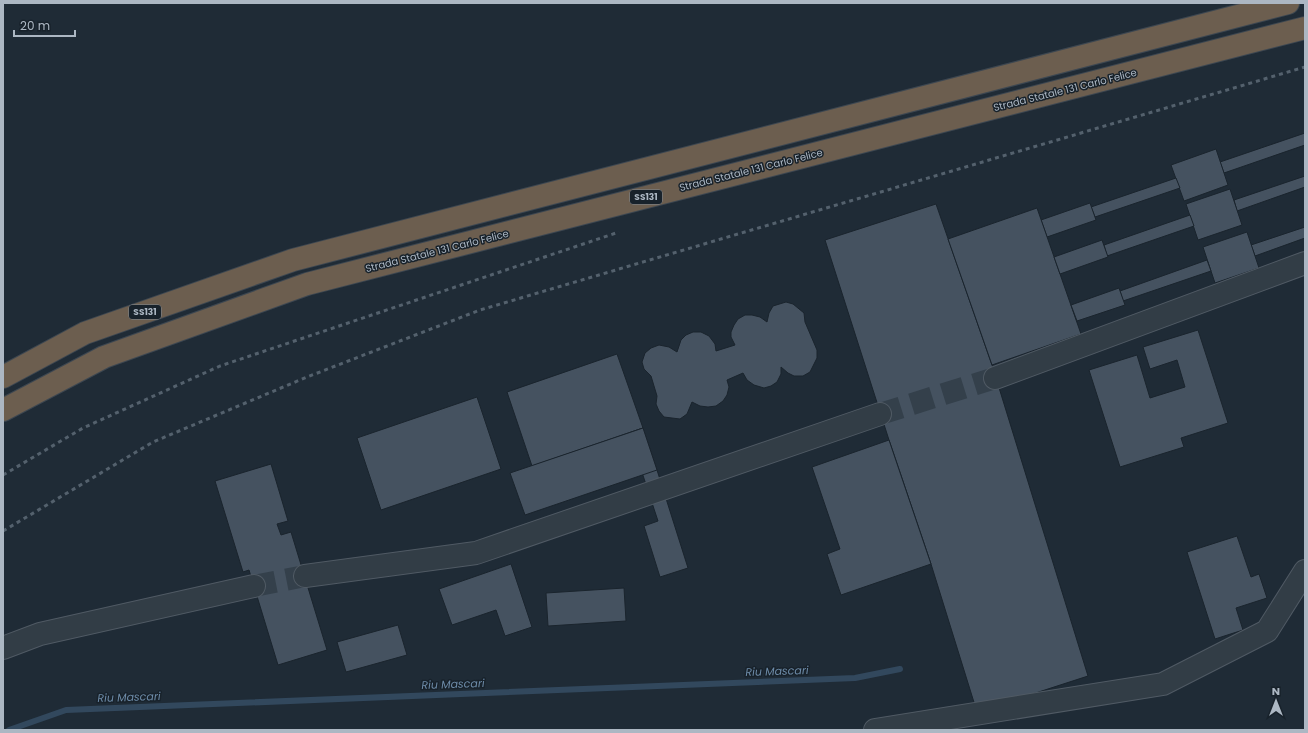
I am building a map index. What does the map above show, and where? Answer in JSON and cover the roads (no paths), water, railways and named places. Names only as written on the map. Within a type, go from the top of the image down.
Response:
[{"type":"highway","name":"SS131","points":[[3,377],[85,333],[293,260],[1288,3]]},
{"type":"highway","name":"Strada Statale 131 Carlo Felice","points":[[3,410],[104,357],[307,284],[1305,28]]},
{"type":"lane","points":[[995,378],[1305,263]]},
{"type":"lane","points":[[305,576],[476,553],[880,414]]},
{"type":"lane","points":[[875,730],[1163,684],[1268,631],[1305,571]]},
{"type":"lane","points":[[3,648],[40,634],[254,586]]},
{"type":"waterway","name":"Riu Mascari","points":[[9,730],[66,710],[855,678],[900,669]]},
{"type":"tunnel","points":[[880,414],[995,378]]},
{"type":"tunnel","points":[[254,586],[305,576]]},
{"type":"railway","points":[[3,531],[153,442],[307,377],[480,310],[1305,67]]},
{"type":"railway","points":[[3,475],[83,428],[220,366],[619,232]]}]
